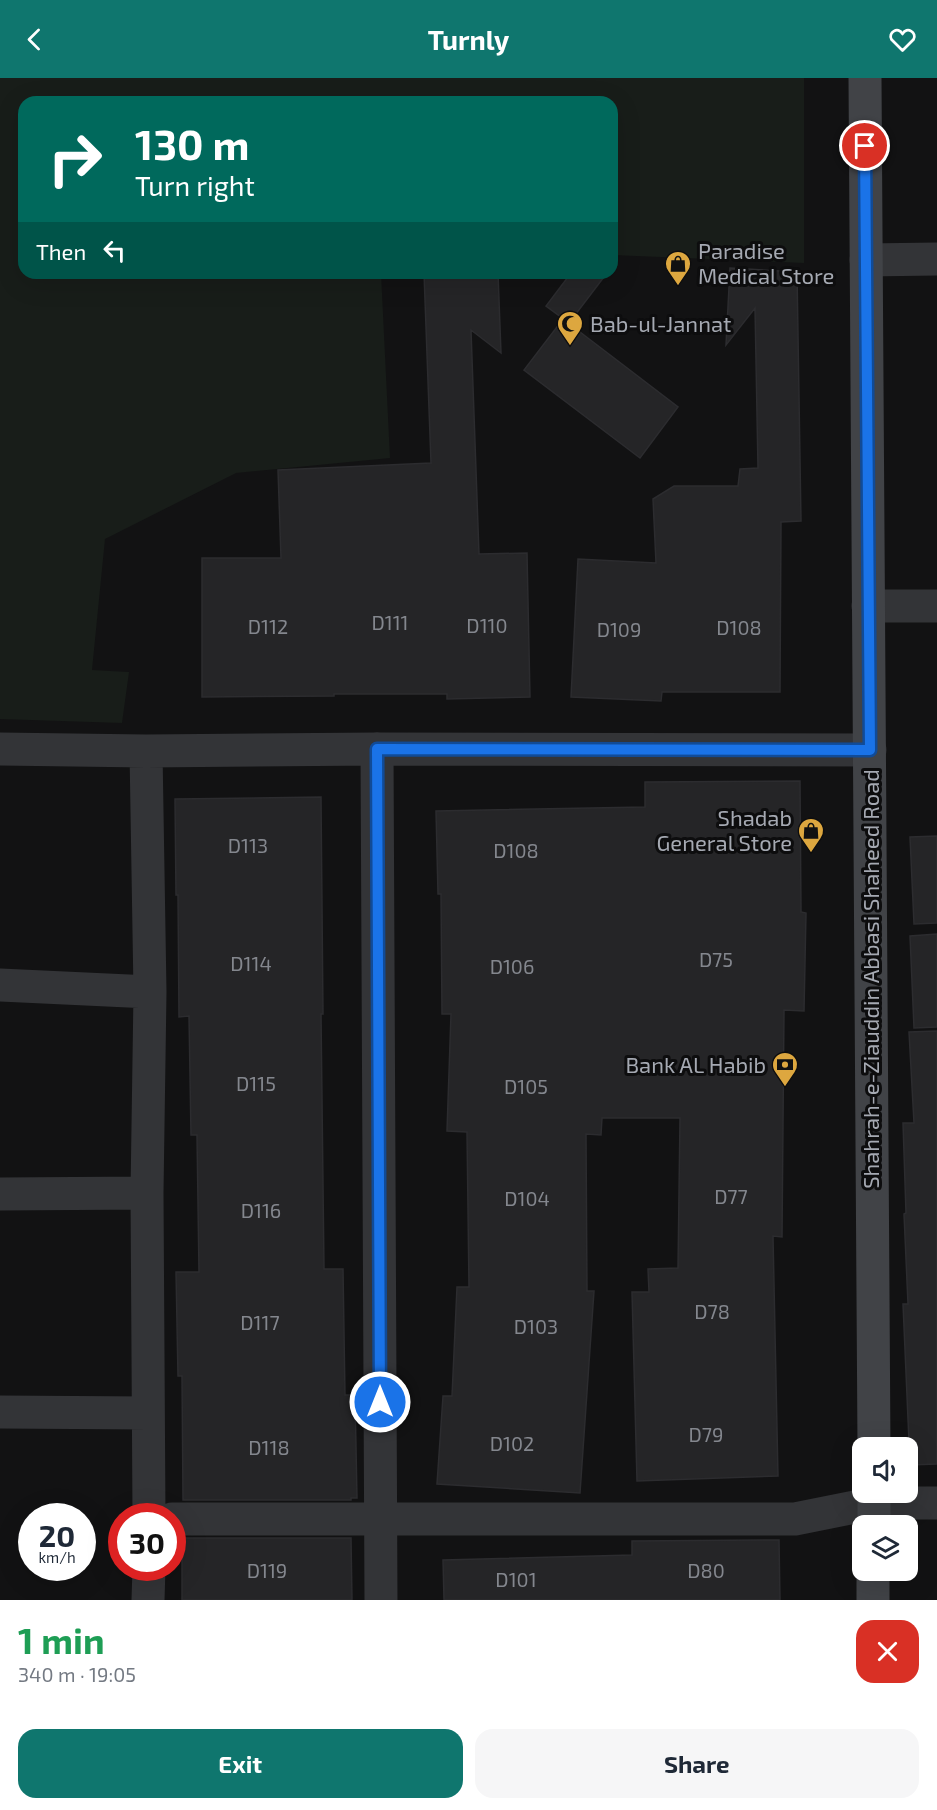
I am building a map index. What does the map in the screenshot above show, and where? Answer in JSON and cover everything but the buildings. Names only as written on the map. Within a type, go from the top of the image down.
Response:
[{"type":"street","name":"Shahrah-e-Ziauddin Abbasi Shaheed Road","points":[[865,78],[874,1437]]},
{"type":"street","points":[[866,260],[937,260]]},
{"type":"street","points":[[868,606],[937,606]]},
{"type":"street","points":[[0,749],[146,751],[870,750]]},
{"type":"street","points":[[377,749],[381,1600]]},
{"type":"street","points":[[146,751],[150,992],[147,1193],[149,1503]]},
{"type":"street","points":[[0,985],[150,992]]},
{"type":"street","points":[[0,1194],[147,1193]]},
{"type":"street","points":[[0,1412],[147,1413]]},
{"type":"street","points":[[186,1519],[795,1519],[874,1507],[937,1503]]},
{"type":"street","points":[[148,1600],[149,1581]]},
{"type":"street","points":[[873,1581],[873,1600]]},
{"type":"shaded area","points":[[0,78],[804,78],[804,263],[618,255],[618,96],[18,96],[18,279],[381,279],[390,458],[236,473],[105,539],[92,670],[129,672],[122,723],[0,719]]},
{"type":"place","name":"Paradise Medical Store","points":[[678,287]]},
{"type":"place","name":"Bab-ul-Jannat","points":[[570,347]]},
{"type":"place","name":"Shadab General Store","points":[[811,854]]},
{"type":"place","name":"Bank AL Habib","points":[[785,1088]]},
{"type":"route","points":[[380,1402],[377,749],[870,750],[865,146]]}]
